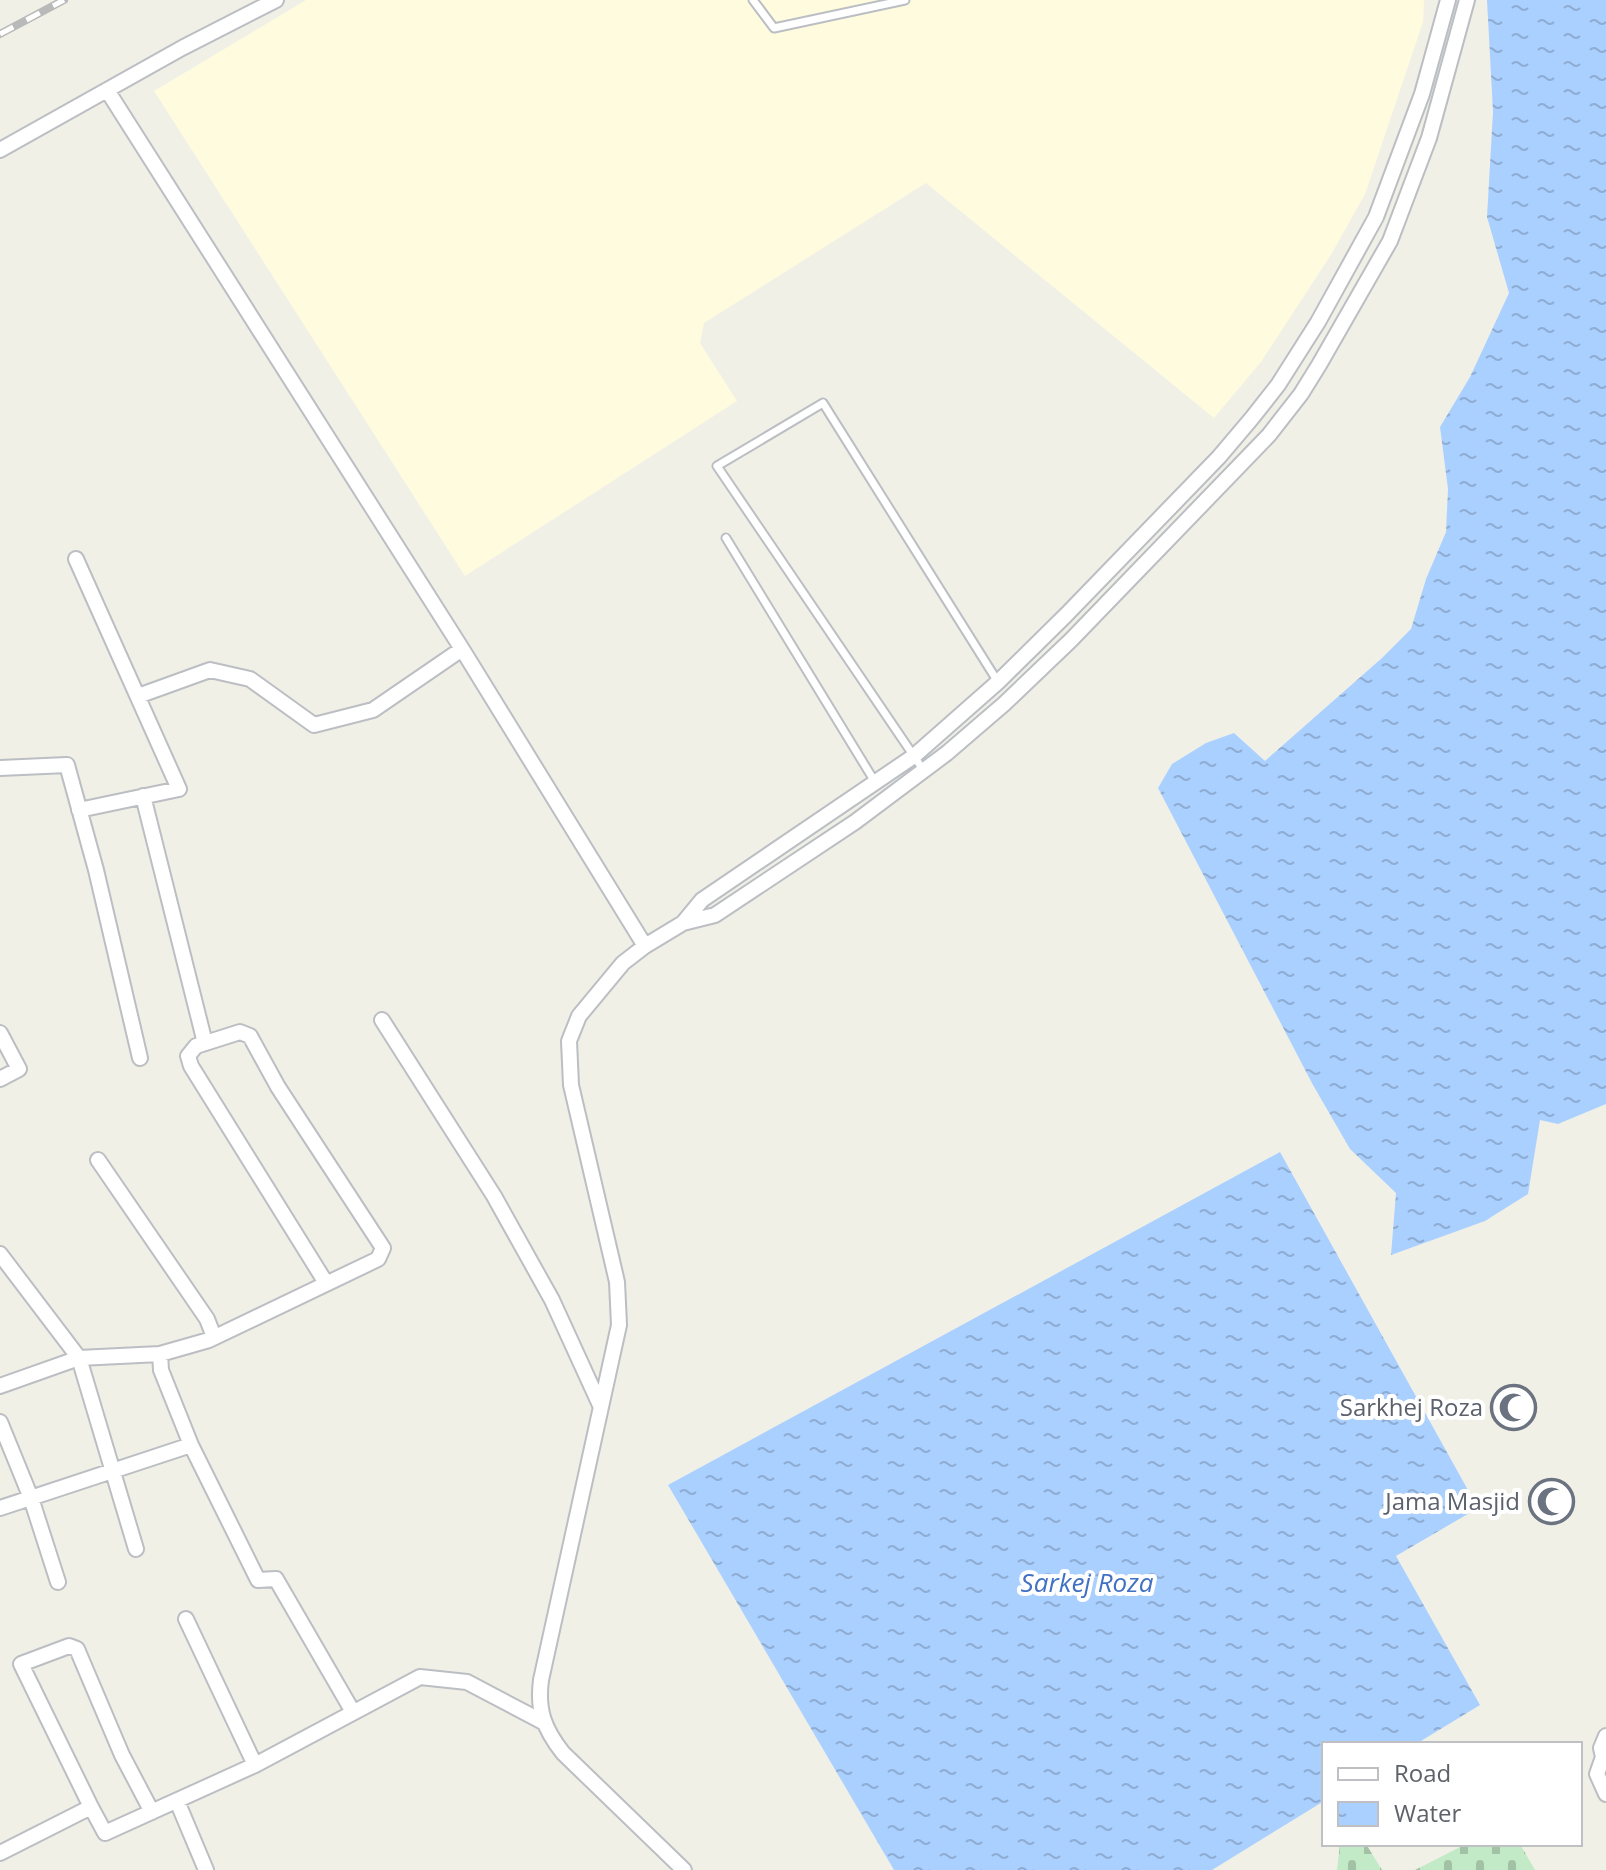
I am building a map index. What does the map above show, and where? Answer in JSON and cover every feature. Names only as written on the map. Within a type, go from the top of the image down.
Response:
[{"type":"street","points":[[0,150],[182,48],[276,0]]},
{"type":"street","points":[[683,923],[702,900],[914,756],[998,682],[1219,457],[1264,403],[1306,340],[1376,217],[1430,70],[1448,0]]},
{"type":"street","points":[[684,1870],[555,1743],[543,1722],[539,1695],[619,1325],[618,1291],[571,1085],[569,1041],[579,1016],[623,963],[645,946],[683,923],[715,915],[925,771],[1004,704],[1080,631],[1234,473],[1301,394],[1390,241],[1429,138],[1467,0]]},
{"type":"street","points":[[1430,70],[1448,76]]},
{"type":"street","points":[[107,90],[462,649],[645,946]]},
{"type":"street","points":[[1306,340],[1326,352]]},
{"type":"street","points":[[1264,403],[1281,419]]},
{"type":"street","points":[[1219,457],[1234,473]]},
{"type":"street","points":[[76,559],[179,789],[79,810]]},
{"type":"street","points":[[1066,615],[1080,631]]},
{"type":"street","points":[[138,696],[210,670],[250,679],[314,725],[373,710],[462,649]]},
{"type":"street","points":[[0,768],[67,765],[140,1058]]},
{"type":"street","points":[[143,796],[205,1043]]},
{"type":"street","points":[[784,846],[795,862]]},
{"type":"street","points":[[382,1020],[494,1196],[552,1300],[600,1405]]},
{"type":"street","points":[[0,1386],[79,1358],[160,1354],[214,1337],[378,1259],[383,1248],[278,1087],[250,1036],[240,1032],[205,1043],[196,1046],[188,1056],[191,1066],[326,1283]]},
{"type":"street","points":[[0,1033],[19,1069],[0,1079]]},
{"type":"street","points":[[98,1160],[207,1319],[214,1337]]},
{"type":"street","points":[[0,1254],[79,1358],[136,1549]]},
{"type":"street","points":[[160,1354],[161,1370],[191,1445],[258,1580],[276,1579],[353,1712]]},
{"type":"street","points":[[0,1422],[31,1498],[58,1582]]},
{"type":"street","points":[[0,1508],[191,1445]]},
{"type":"street","points":[[186,1619],[255,1765]]},
{"type":"street","points":[[152,1812],[122,1755],[77,1649],[69,1646],[21,1664],[105,1833],[177,1801],[255,1765],[420,1677],[467,1682],[543,1722]]},
{"type":"street","points":[[1606,1736],[1601,1748],[1604,1758],[1597,1774],[1606,1794]]},
{"type":"street","points":[[177,1801],[206,1870]]},
{"type":"street","points":[[0,1853],[91,1807]]},
{"type":"lane","points":[[753,0],[774,28],[905,0]]},
{"type":"lane","points":[[925,771],[717,466],[823,403],[998,682]]},
{"type":"lane","points":[[726,538],[876,784]]},
{"type":"shaded area","points":[[306,0],[1424,0],[1423,22],[1365,194],[1332,253],[1261,362],[1214,418],[926,183],[704,323],[700,343],[737,401],[465,576],[154,91]]},
{"type":"green space","points":[[1340,1846],[1367,1846],[1382,1870],[1337,1870]]},
{"type":"green space","points":[[1462,1846],[1521,1846],[1535,1870],[1415,1870]]},
{"type":"water","points":[[1487,0],[1606,0],[1606,1104],[1558,1124],[1540,1120],[1528,1194],[1485,1221],[1391,1255],[1396,1193],[1350,1149],[1313,1085],[1158,788],[1172,764],[1206,743],[1234,733],[1265,761],[1411,629],[1426,579],[1446,532],[1448,489],[1440,427],[1470,377],[1509,293],[1487,217],[1493,112]]},
{"type":"water","name":"Sarkej Roza","points":[[1280,1152],[1478,1508],[1396,1556],[1480,1705],[1419,1742],[1322,1742],[1322,1802],[1212,1870],[894,1870],[668,1485]]},
{"type":"railway","points":[[0,34],[64,0]]},
{"type":"place","name":"Sarkhej Roza","points":[[1514,1408]]},
{"type":"place","name":"Jama Masjid","points":[[1551,1502]]}]
